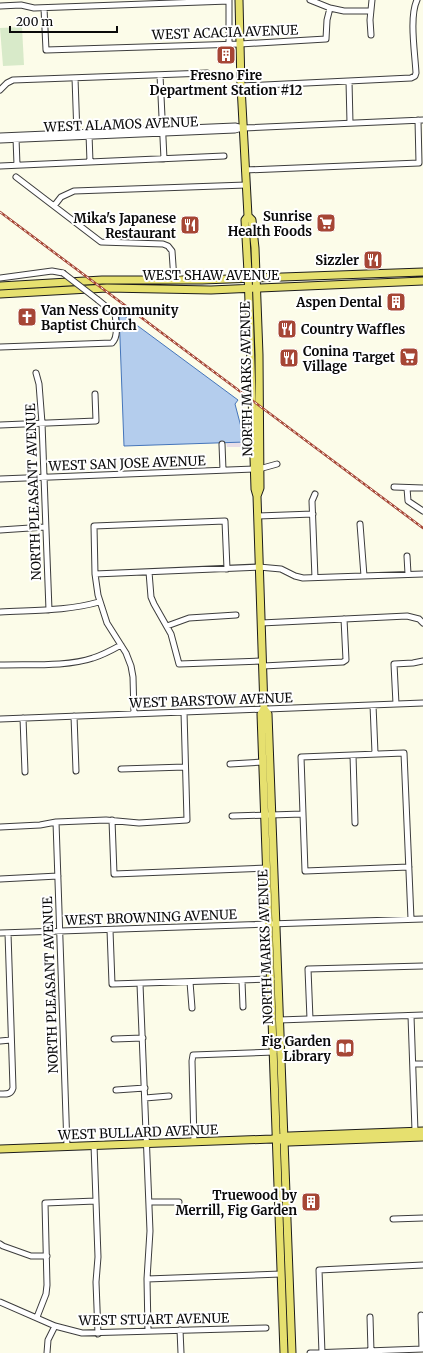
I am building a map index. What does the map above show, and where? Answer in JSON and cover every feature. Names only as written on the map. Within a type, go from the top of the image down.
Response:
[{"type":"main road","name":"NORTH MARKS AVENUE","points":[[239,0],[241,86],[248,216],[245,220],[257,469]]},
{"type":"main road","name":"NORTH MARKS AVENUE","points":[[248,216],[252,220],[254,227],[257,288],[259,385],[257,469],[255,489],[257,496],[258,516],[263,664],[264,709],[261,714],[263,762],[268,815],[273,924],[280,1020],[281,1139],[279,1193],[284,1353]]},
{"type":"main road","points":[[308,286],[333,280],[380,278],[383,277],[384,274]]},
{"type":"main road","name":"WEST SHAW AVENUE","points":[[0,286],[89,280],[256,279],[423,274]]},
{"type":"main road","points":[[382,282],[387,278],[423,274]]},
{"type":"main road","name":"WEST SHAW AVENUE","points":[[0,294],[121,288],[198,290],[423,281]]},
{"type":"main road","points":[[250,341],[254,347],[255,370],[259,385]]},
{"type":"main road","name":"NORTH MARKS AVENUE","points":[[264,709],[268,714],[267,868],[273,924],[272,996],[274,1049],[287,1228],[289,1312],[292,1353]]},
{"type":"main road","points":[[272,996],[275,1001],[276,1016],[280,1020]]},
{"type":"main road","points":[[274,1049],[277,1049],[277,1058],[281,1063]]},
{"type":"main road","name":"WEST BULLARD AVENUE","points":[[0,1149],[281,1139],[379,1132],[423,1131]]},
{"type":"main road","points":[[346,1140],[347,1136],[354,1134]]},
{"type":"main road","name":"WEST BULLARD AVENUE","points":[[281,1139],[346,1140],[423,1137]]},
{"type":"main road","points":[[279,1193],[281,1197],[283,1223],[287,1228]]},
{"type":"main road","points":[[281,1274],[284,1278],[287,1309],[289,1312]]},
{"type":"street","points":[[310,0],[330,8],[354,12],[370,11]]},
{"type":"street","points":[[371,35],[370,11],[372,0]]},
{"type":"street","points":[[241,86],[411,78],[415,76],[416,73],[413,22],[417,0]]},
{"type":"street","points":[[0,6],[21,2],[34,8],[44,8],[229,1],[229,44]]},
{"type":"street","name":"WEST ACACIA AVENUE","points":[[44,8],[46,50],[240,44],[326,39],[326,26],[330,8]]},
{"type":"street","points":[[0,90],[6,83],[13,80],[207,73]]},
{"type":"street","points":[[160,74],[164,159]]},
{"type":"street","points":[[75,78],[77,135]]},
{"type":"street","points":[[349,81],[350,123]]},
{"type":"street","points":[[245,170],[419,163],[420,120]]},
{"type":"street","name":"WEST ALAMOS AVENUE","points":[[0,140],[77,135],[235,130],[243,128],[420,120]]},
{"type":"street","points":[[89,135],[90,162]]},
{"type":"street","name":"WEST ALAMOS AVENUE","points":[[0,136],[16,138]]},
{"type":"street","points":[[16,138],[17,165]]},
{"type":"street","points":[[0,166],[224,156]]},
{"type":"street","points":[[16,177],[101,242],[163,244],[168,246],[172,250],[174,280]]},
{"type":"street","points":[[54,206],[61,197],[74,191],[246,185]]},
{"type":"street","points":[[0,278],[52,271],[63,274],[115,314],[116,336],[115,341],[109,344],[0,348]]},
{"type":"street","name":"NORTH PLEASANT AVENUE","points":[[36,373],[40,384],[49,610]]},
{"type":"street","points":[[0,425],[96,421],[95,394]]},
{"type":"street","points":[[222,444],[223,470]]},
{"type":"street","name":"WEST SAN JOSE AVENUE","points":[[0,479],[257,469],[277,464]]},
{"type":"street","points":[[394,488],[423,488]]},
{"type":"street","points":[[407,488],[408,501],[423,511]]},
{"type":"street","points":[[315,494],[312,501],[315,578]]},
{"type":"street","points":[[258,516],[313,514]]},
{"type":"street","points":[[134,714],[132,671],[129,659],[107,623],[99,602],[95,574],[94,526],[225,521],[227,569]]},
{"type":"street","points":[[360,524],[364,576]]},
{"type":"street","points":[[0,530],[45,527]]},
{"type":"street","points":[[407,556],[408,574]]},
{"type":"street","points":[[95,574],[259,567],[281,569],[295,576],[315,578],[423,574]]},
{"type":"street","points":[[149,572],[151,597],[167,626],[174,644],[179,664],[340,663],[346,660],[344,619]]},
{"type":"street","points":[[0,612],[73,608],[99,602]]},
{"type":"street","points":[[167,626],[189,618],[236,615]]},
{"type":"street","points":[[261,623],[407,616],[419,619],[423,623]]},
{"type":"street","points":[[0,665],[82,661],[103,655],[121,645]]},
{"type":"street","points":[[396,704],[394,664],[423,661]]},
{"type":"street","name":"WEST BARSTOW AVENUE","points":[[0,719],[423,703]]},
{"type":"street","points":[[374,705],[375,754]]},
{"type":"street","points":[[0,827],[40,825],[56,822],[112,820],[139,823],[186,820],[184,712]]},
{"type":"street","points":[[74,716],[76,771]]},
{"type":"street","points":[[23,718],[25,772]]},
{"type":"street","points":[[409,867],[305,871],[301,757],[404,753],[409,867],[411,919]]},
{"type":"street","points":[[353,755],[355,823]]},
{"type":"street","points":[[230,764],[263,762]]},
{"type":"street","points":[[121,770],[185,767]]},
{"type":"street","points":[[232,816],[303,814]]},
{"type":"street","points":[[112,820],[114,874],[267,868]]},
{"type":"street","name":"NORTH PLEASANT AVENUE","points":[[56,822],[67,1147]]},
{"type":"street","points":[[0,878],[58,876]]},
{"type":"street","name":"WEST BROWNING AVENUE","points":[[0,933],[423,918]]},
{"type":"street","points":[[110,930],[112,984],[272,980]]},
{"type":"street","points":[[0,1094],[11,1092],[13,1088],[8,933]]},
{"type":"street","points":[[310,1019],[308,969],[423,966]]},
{"type":"street","points":[[242,981],[243,1007]]},
{"type":"street","points":[[190,982],[192,1008]]},
{"type":"street","points":[[140,984],[150,1231],[147,1279],[148,1331]]},
{"type":"street","points":[[280,1020],[423,1015]]},
{"type":"street","points":[[411,1016],[415,1131]]},
{"type":"street","points":[[114,1038],[143,1038]]},
{"type":"street","points":[[0,1041],[12,1040]]},
{"type":"street","points":[[194,1142],[193,1055],[274,1049]]},
{"type":"street","points":[[413,1064],[423,1064]]},
{"type":"street","points":[[116,1090],[145,1088]]},
{"type":"street","points":[[145,1098],[169,1096]]},
{"type":"street","points":[[94,1145],[98,1257],[96,1282],[98,1334]]},
{"type":"street","points":[[37,1317],[46,1294],[47,1285],[45,1203],[96,1201]]},
{"type":"street","points":[[148,1202],[179,1202]]},
{"type":"street","points":[[393,1219],[423,1218]]},
{"type":"street","points":[[0,1244],[30,1256],[46,1256]]},
{"type":"street","points":[[322,1353],[319,1270],[423,1265]]},
{"type":"street","points":[[147,1279],[281,1274]]},
{"type":"street","name":"WEST STUART AVENUE","points":[[0,1302],[55,1326],[82,1333],[98,1334],[148,1331],[266,1328]]},
{"type":"street","points":[[310,1353],[422,1349],[421,1315]]},
{"type":"street","points":[[370,1317],[371,1351]]},
{"type":"street","points":[[47,1353],[48,1340],[55,1326]]},
{"type":"street","points":[[180,1330],[181,1353]]},
{"type":"shaded area","points":[[226,442],[245,442],[246,447],[227,447]]},
{"type":"green space","points":[[22,27],[24,65],[3,66],[0,28]]},
{"type":"water","points":[[119,312],[238,400],[235,404],[245,442],[124,446]]},
{"type":"railway","points":[[0,212],[423,528]]},
{"type":"place","name":"Fresno Fire Department Station #12","points":[[226,55]]},
{"type":"place","name":"Sunrise Health Foods","points":[[326,223]]},
{"type":"place","name":"Mika's Japanese Restaurant","points":[[190,225]]},
{"type":"place","name":"Sizzler","points":[[373,260]]},
{"type":"place","name":"Aspen Dental","points":[[396,302]]},
{"type":"place","name":"Van Ness Community Baptist Church","points":[[27,317]]},
{"type":"place","name":"Country Waffles","points":[[287,329]]},
{"type":"place","name":"Target","points":[[409,357]]},
{"type":"place","name":"Conina Village","points":[[289,358]]},
{"type":"place","name":"Fig Garden Library","points":[[345,1048]]},
{"type":"place","name":"Truewood by Merrill, Fig Garden","points":[[311,1202]]}]
